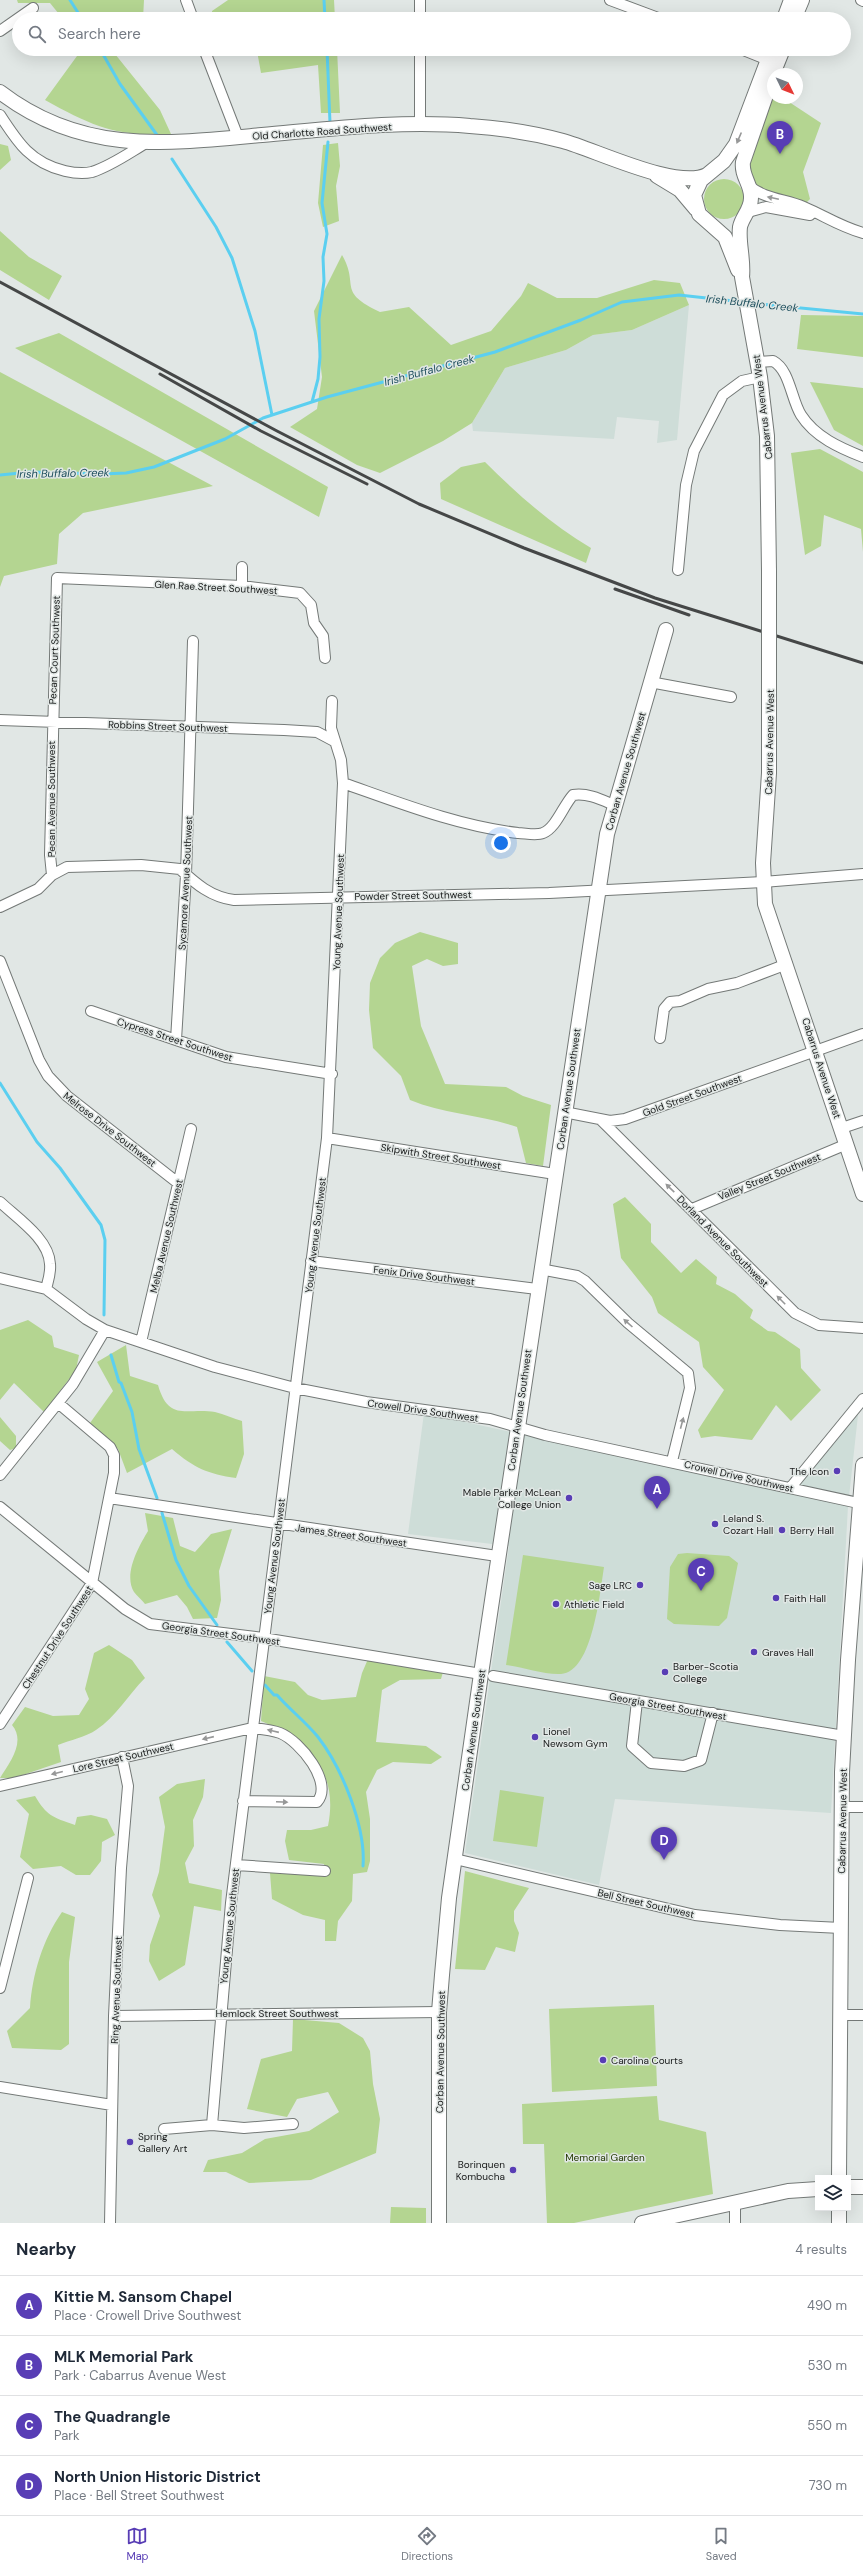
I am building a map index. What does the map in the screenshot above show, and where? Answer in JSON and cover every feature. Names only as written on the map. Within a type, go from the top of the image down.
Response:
[{"type":"street","points":[[186,0],[190,12]]},
{"type":"street","points":[[420,0],[420,12]]},
{"type":"street","points":[[610,0],[642,12]]},
{"type":"street","points":[[787,12],[791,0]]},
{"type":"street","points":[[797,12],[802,0]]},
{"type":"street","points":[[27,12],[33,8]]},
{"type":"street","points":[[0,30],[12,22]]},
{"type":"street","points":[[207,56],[238,137]]},
{"type":"street","points":[[420,56],[420,124]]},
{"type":"street","points":[[699,214],[695,203],[695,191],[709,174],[724,162],[736,144],[769,56]]},
{"type":"street","name":"Cabarrus Avenue West","points":[[775,68],[780,56]]},
{"type":"street","name":"Old Charlotte Road Southwest","points":[[0,92],[41,118],[69,129],[104,139],[146,143],[420,124],[510,130],[555,139],[648,171],[689,178],[709,174]]},
{"type":"street","name":"Cabarrus Avenue West","points":[[767,92],[746,153],[743,168],[751,200],[740,230],[742,277],[758,362],[769,466],[769,773],[763,882],[765,904],[787,964],[863,1194]]},
{"type":"street","points":[[0,115],[28,154],[50,168],[74,173],[93,171],[146,143]]},
{"type":"street","name":"Old Charlotte Road Southwest","points":[[648,171],[680,190],[699,214]]},
{"type":"street","points":[[709,174],[730,171],[760,194],[798,204],[841,227],[863,233]]},
{"type":"street","points":[[713,225],[731,226],[747,214],[766,207],[822,217]]},
{"type":"street","name":"Cabarrus Avenue West","points":[[699,214],[713,225],[728,242],[742,277]]},
{"type":"street","points":[[758,362],[773,361],[781,368],[797,407],[812,427],[835,445],[863,457]]},
{"type":"street","points":[[678,570],[686,486],[694,451],[723,395],[742,381],[760,377]]},
{"type":"street","points":[[242,567],[242,586]]},
{"type":"street","name":"Glen Rae Street Southwest","points":[[57,578],[242,586],[300,593],[311,605],[314,623],[322,636],[325,658]]},
{"type":"street","name":"Pecan Court Southwest","points":[[52,722],[57,578]]},
{"type":"street","name":"Corban Avenue Southwest","points":[[439,2223],[439,2012],[454,1859],[487,1675],[498,1556],[516,1427],[598,891],[614,805],[666,630]]},
{"type":"street","name":"Sycamore Avenue Southwest","points":[[176,1040],[186,875],[192,727],[193,641]]},
{"type":"street","points":[[650,682],[731,697]]},
{"type":"street","name":"Young Avenue Southwest","points":[[212,2125],[221,2014],[250,1728],[264,1638],[327,1138],[332,1074],[343,783],[341,760],[331,728],[332,701]]},
{"type":"street","name":"Robbins Street Southwest","points":[[0,720],[317,732],[334,741]]},
{"type":"street","name":"Pecan Avenue Southwest","points":[[52,722],[50,855],[52,875]]},
{"type":"street","points":[[343,783],[456,821],[496,830],[526,834],[542,833],[549,828],[573,796],[582,794],[592,796],[614,805]]},
{"type":"street","name":"Powder Street Southwest","points":[[52,875],[67,867],[141,866],[180,869],[192,882],[220,898],[227,899],[598,891],[763,882],[863,874]]},
{"type":"street","points":[[0,907],[38,889],[52,875]]},
{"type":"street","name":"Melrose Drive Southwest","points":[[0,961],[38,1060],[48,1076],[67,1096],[178,1183]]},
{"type":"street","points":[[660,1038],[664,1009],[670,1002],[680,1001],[708,990],[737,983],[787,964]]},
{"type":"street","name":"Cypress Street Southwest","points":[[91,1011],[243,1061],[332,1074]]},
{"type":"street","name":"Gold Street Southwest","points":[[564,1112],[610,1121],[625,1119],[863,1034]]},
{"type":"street","name":"Dorland Avenue Southwest","points":[[600,1119],[795,1313],[812,1323],[831,1327],[863,1328]]},
{"type":"street","points":[[842,1128],[863,1121]]},
{"type":"street","name":"Melba Avenue Southwest","points":[[140,1342],[191,1129]]},
{"type":"street","name":"Skipwith Street Southwest","points":[[327,1138],[555,1174]]},
{"type":"street","name":"Valley Street Southwest","points":[[692,1209],[847,1144]]},
{"type":"street","points":[[0,1202],[42,1244],[49,1255],[50,1272],[46,1289]]},
{"type":"street","name":"Fenix Drive Southwest","points":[[311,1261],[537,1289]]},
{"type":"street","points":[[540,1269],[577,1276],[585,1281],[628,1323],[688,1373],[690,1388],[672,1461]]},
{"type":"street","name":"Crowell Drive Southwest","points":[[0,1278],[46,1289],[105,1330],[215,1367],[296,1388],[366,1402],[490,1419],[516,1427],[791,1487],[861,1504]]},
{"type":"street","points":[[0,1475],[58,1403],[88,1362],[105,1330]]},
{"type":"street","points":[[791,1487],[863,1399]]},
{"type":"street","name":"Chestnut Drive Southwest","points":[[0,1724],[92,1583],[109,1498],[115,1464],[110,1447],[58,1403]]},
{"type":"street","name":"Cabarrus Avenue West","points":[[839,2175],[844,1736],[863,1464]]},
{"type":"street","name":"James Street Southwest","points":[[109,1498],[278,1525],[498,1556]]},
{"type":"street","name":"Georgia Street Southwest","points":[[0,1507],[125,1609],[150,1624],[264,1638],[844,1736]]},
{"type":"street","points":[[637,1701],[632,1746],[651,1763],[684,1766],[701,1760],[713,1713]]},
{"type":"street","points":[[243,1801],[310,1804],[317,1802],[323,1790],[321,1780],[312,1761],[287,1737],[281,1733],[250,1728]]},
{"type":"street","name":"Lore Street Southwest","points":[[0,1786],[250,1728]]},
{"type":"street","name":"Ring Avenue Southwest","points":[[110,2223],[114,2016],[121,1868],[128,1786],[122,1757]]},
{"type":"street","points":[[842,1807],[863,1807]]},
{"type":"street","name":"Bell Street Southwest","points":[[454,1859],[695,1915],[780,1925],[841,1928]]},
{"type":"street","points":[[236,1865],[325,1871]]},
{"type":"street","points":[[0,1988],[28,1878]]},
{"type":"street","name":"Hemlock Street Southwest","points":[[114,2016],[439,2012]]},
{"type":"street","points":[[840,2015],[863,2015]]},
{"type":"street","points":[[0,2087],[112,2105]]},
{"type":"street","points":[[164,2129],[212,2125],[244,2128],[293,2124]]},
{"type":"street","points":[[851,2187],[863,2187]]},
{"type":"street","points":[[642,2223],[788,2191],[815,2189]]},
{"type":"street","points":[[734,2203],[735,2223]]},
{"type":"street","points":[[839,2211],[839,2223]]},
{"type":"shaded area","points":[[689,305],[677,440],[657,443],[659,421],[617,417],[614,439],[473,431],[472,423],[505,368],[566,350],[593,335],[632,330]]},
{"type":"shaded area","name":"Barber-Scotia College","points":[[424,1413],[790,1493],[853,1415],[858,1415],[848,1506],[831,1813],[615,1799],[599,1885],[465,1853],[509,1546],[408,1534]]},
{"type":"green space","points":[[17,0],[144,0],[143,12],[57,12],[50,3],[18,3]]},
{"type":"green space","points":[[228,0],[334,0],[335,12],[212,12]]},
{"type":"green space","points":[[77,56],[117,56],[160,110],[171,134],[135,134],[105,128],[77,117],[45,100]]},
{"type":"green space","points":[[258,56],[337,56],[340,113],[321,113],[318,65],[261,73]]},
{"type":"green space","points":[[769,104],[792,104],[821,123],[803,172],[810,199],[805,204],[761,191],[750,179],[748,164]]},
{"type":"green space","points":[[338,143],[340,166],[336,186],[339,221],[323,227],[318,203],[323,145]]},
{"type":"green space","points":[[0,144],[8,146],[11,160],[0,170]]},
{"type":"green space","points":[[728,179],[735,182],[741,188],[744,199],[743,207],[735,216],[728,219],[720,219],[713,216],[705,207],[704,195],[707,188],[716,180]]},
{"type":"green space","points":[[0,231],[29,257],[62,276],[49,300],[0,270]]},
{"type":"green space","points":[[342,255],[347,265],[353,293],[358,299],[380,312],[409,307],[451,345],[491,331],[521,296],[528,283],[557,298],[597,298],[654,280],[680,283],[689,305],[632,330],[593,335],[566,350],[505,368],[472,423],[443,441],[380,473],[357,465],[290,427],[317,409],[322,377],[314,311]]},
{"type":"green space","points":[[801,315],[863,316],[863,357],[797,349]]},
{"type":"green space","points":[[59,333],[328,487],[319,517],[15,348]]},
{"type":"green space","points":[[0,372],[213,486],[83,513],[59,534],[57,564],[4,576],[0,587]]},
{"type":"green space","points":[[810,382],[863,388],[863,446],[834,430]]},
{"type":"green space","points":[[820,449],[863,472],[863,552],[861,529],[824,515],[821,546],[805,555],[791,453]]},
{"type":"green space","points":[[485,462],[535,508],[576,539],[591,548],[586,563],[441,499],[440,483],[461,467]]},
{"type":"green space","points":[[420,932],[458,943],[458,964],[443,966],[427,959],[412,966],[421,1026],[445,1084],[506,1087],[523,1096],[551,1105],[543,1166],[526,1163],[517,1127],[423,1105],[410,1100],[401,1076],[373,1048],[369,1010],[370,983],[380,958],[395,943]]},
{"type":"green space","points":[[625,1197],[651,1224],[651,1242],[681,1273],[696,1259],[717,1277],[716,1284],[735,1294],[753,1310],[750,1318],[768,1331],[775,1332],[800,1349],[801,1368],[821,1390],[791,1421],[776,1405],[752,1440],[715,1436],[701,1438],[698,1430],[724,1390],[703,1367],[699,1342],[658,1313],[652,1297],[621,1258],[613,1204]]},
{"type":"green space","points":[[28,1320],[52,1336],[54,1347],[79,1355],[76,1370],[44,1412],[14,1383],[0,1400],[0,1330]]},
{"type":"green space","points":[[126,1345],[130,1376],[158,1385],[162,1397],[173,1409],[180,1411],[215,1412],[242,1421],[244,1454],[236,1478],[202,1469],[187,1461],[172,1449],[127,1473],[118,1449],[90,1423],[113,1391],[97,1362]]},
{"type":"green space","points":[[0,1417],[16,1436],[16,1448],[10,1450],[0,1441]]},
{"type":"green space","points":[[145,1513],[173,1518],[180,1546],[195,1552],[211,1534],[232,1529],[219,1571],[221,1600],[217,1618],[193,1619],[187,1607],[177,1595],[145,1604],[134,1592],[131,1585],[131,1569],[140,1544],[148,1531]]},
{"type":"green space","points":[[687,1553],[729,1556],[738,1563],[727,1618],[719,1626],[674,1624],[667,1619],[670,1567],[678,1554]]},
{"type":"green space","name":"Athletic Field","points":[[523,1555],[604,1567],[597,1611],[588,1646],[581,1660],[572,1670],[561,1674],[554,1674],[506,1665]]},
{"type":"green space","points":[[109,1645],[132,1660],[145,1678],[110,1719],[103,1725],[88,1735],[58,1745],[61,1762],[14,1778],[0,1778],[12,1759],[17,1745],[16,1732],[12,1725],[25,1707],[53,1716],[79,1715],[89,1699],[85,1689],[94,1653]]},
{"type":"green space","points":[[368,1659],[443,1672],[441,1679],[400,1680],[382,1690],[376,1742],[426,1746],[442,1757],[431,1764],[393,1762],[377,1770],[366,1792],[370,1819],[370,1861],[367,1872],[353,1874],[352,1901],[338,1921],[336,1941],[325,1941],[325,1920],[303,1915],[272,1899],[270,1873],[326,1874],[324,1864],[289,1860],[285,1841],[287,1830],[311,1830],[328,1826],[330,1807],[329,1789],[324,1774],[316,1760],[293,1738],[261,1721],[264,1676],[295,1682],[308,1695],[322,1700],[356,1697],[362,1673]]},
{"type":"green space","points":[[205,1779],[203,1797],[193,1820],[194,1846],[185,1863],[189,1883],[222,1890],[221,1911],[194,1906],[185,1965],[159,1981],[149,1961],[150,1945],[160,1916],[152,1895],[159,1872],[165,1827],[159,1797],[177,1784]]},
{"type":"green space","points":[[500,1790],[544,1797],[537,1847],[493,1841]]},
{"type":"green space","points":[[35,1796],[43,1808],[51,1815],[75,1825],[77,1817],[91,1815],[107,1819],[115,1835],[102,1842],[101,1861],[90,1875],[76,1875],[61,1866],[33,1869],[20,1857],[29,1814],[16,1800]]},
{"type":"green space","points":[[465,1871],[529,1888],[514,1911],[514,1921],[519,1933],[515,1952],[496,1947],[485,1970],[455,1969]]},
{"type":"green space","points":[[62,1912],[75,1917],[69,1962],[69,2044],[61,2050],[12,2048],[7,2031],[30,2008],[33,1983],[44,1946]]},
{"type":"green space","name":"Carolina Courts","points":[[654,2005],[657,2086],[552,2092],[549,2009]]},
{"type":"green space","points":[[293,2019],[339,2023],[363,2038],[370,2051],[373,2084],[380,2119],[376,2153],[311,2180],[249,2183],[226,2172],[203,2172],[208,2160],[242,2153],[265,2139],[309,2131],[339,2112],[328,2092],[297,2099],[287,2117],[247,2109],[261,2059],[292,2051]]},
{"type":"green space","name":"Memorial Garden","points":[[657,2096],[659,2120],[706,2132],[713,2194],[574,2223],[547,2223],[544,2144],[523,2144],[522,2104]]},
{"type":"green space","points":[[391,2207],[426,2208],[426,2223],[390,2223]]},
{"type":"waterway","points":[[70,0],[78,12]]},
{"type":"waterway","points":[[324,0],[325,12]]},
{"type":"waterway","points":[[104,56],[120,84],[157,135]]},
{"type":"waterway","points":[[327,56],[330,123]]},
{"type":"waterway","points":[[312,402],[318,379],[320,357],[319,319],[324,281],[323,257],[327,234],[322,203],[328,142]]},
{"type":"waterway","points":[[172,159],[216,227],[232,258],[255,331],[272,415]]},
{"type":"waterway","name":"Irish Buffalo Creek","points":[[0,475],[30,472],[102,474],[126,473],[154,467],[225,439],[263,418],[327,397],[495,352],[581,320],[622,302],[679,295],[743,302]]},
{"type":"waterway","name":"Irish Buffalo Creek","points":[[750,303],[863,314]]},
{"type":"waterway","points":[[0,1083],[37,1142],[60,1168],[101,1225],[105,1240],[104,1315]]},
{"type":"waterway","points":[[111,1355],[119,1382],[121,1383],[132,1412],[139,1449],[157,1498]]},
{"type":"waterway","points":[[162,1513],[176,1560],[189,1586],[217,1625]]},
{"type":"waterway","points":[[227,1642],[252,1671]]},
{"type":"waterway","points":[[265,1685],[274,1695],[277,1695],[318,1737],[336,1765],[351,1798],[361,1834],[363,1866]]},
{"type":"railway","points":[[0,282],[277,431],[419,504],[524,548],[655,598],[863,663]]},
{"type":"railway","points":[[160,374],[261,431],[367,484]]},
{"type":"railway","points":[[615,589],[689,615]]},
{"type":"place","name":"MLK Memorial Park","points":[[780,154]]},
{"type":"place","name":"The Icon","points":[[837,1471]]},
{"type":"place","name":"Mable Parker McLean College Union","points":[[569,1498]]},
{"type":"place","name":"Kittie M. Sansom Chapel","points":[[657,1509]]},
{"type":"place","name":"Leland S. Cozart Hall","points":[[715,1524]]},
{"type":"place","name":"Berry Hall","points":[[782,1530]]},
{"type":"place","name":"Sage LRC","points":[[640,1585]]},
{"type":"place","name":"The Quadrangle","points":[[701,1591]]},
{"type":"place","name":"Faith Hall","points":[[776,1598]]},
{"type":"place","name":"Athletic Field","points":[[556,1604]]},
{"type":"place","name":"Graves Hall","points":[[754,1652]]},
{"type":"place","name":"Barber-Scotia College","points":[[665,1672]]},
{"type":"place","name":"Lionel Newsom Gym","points":[[535,1737]]},
{"type":"place","name":"North Union Historic District","points":[[664,1860]]},
{"type":"place","name":"Carolina Courts","points":[[603,2060]]},
{"type":"place","name":"Spring Gallery Art","points":[[130,2142]]},
{"type":"place","name":"Borinquen Kombucha","points":[[513,2170]]}]
